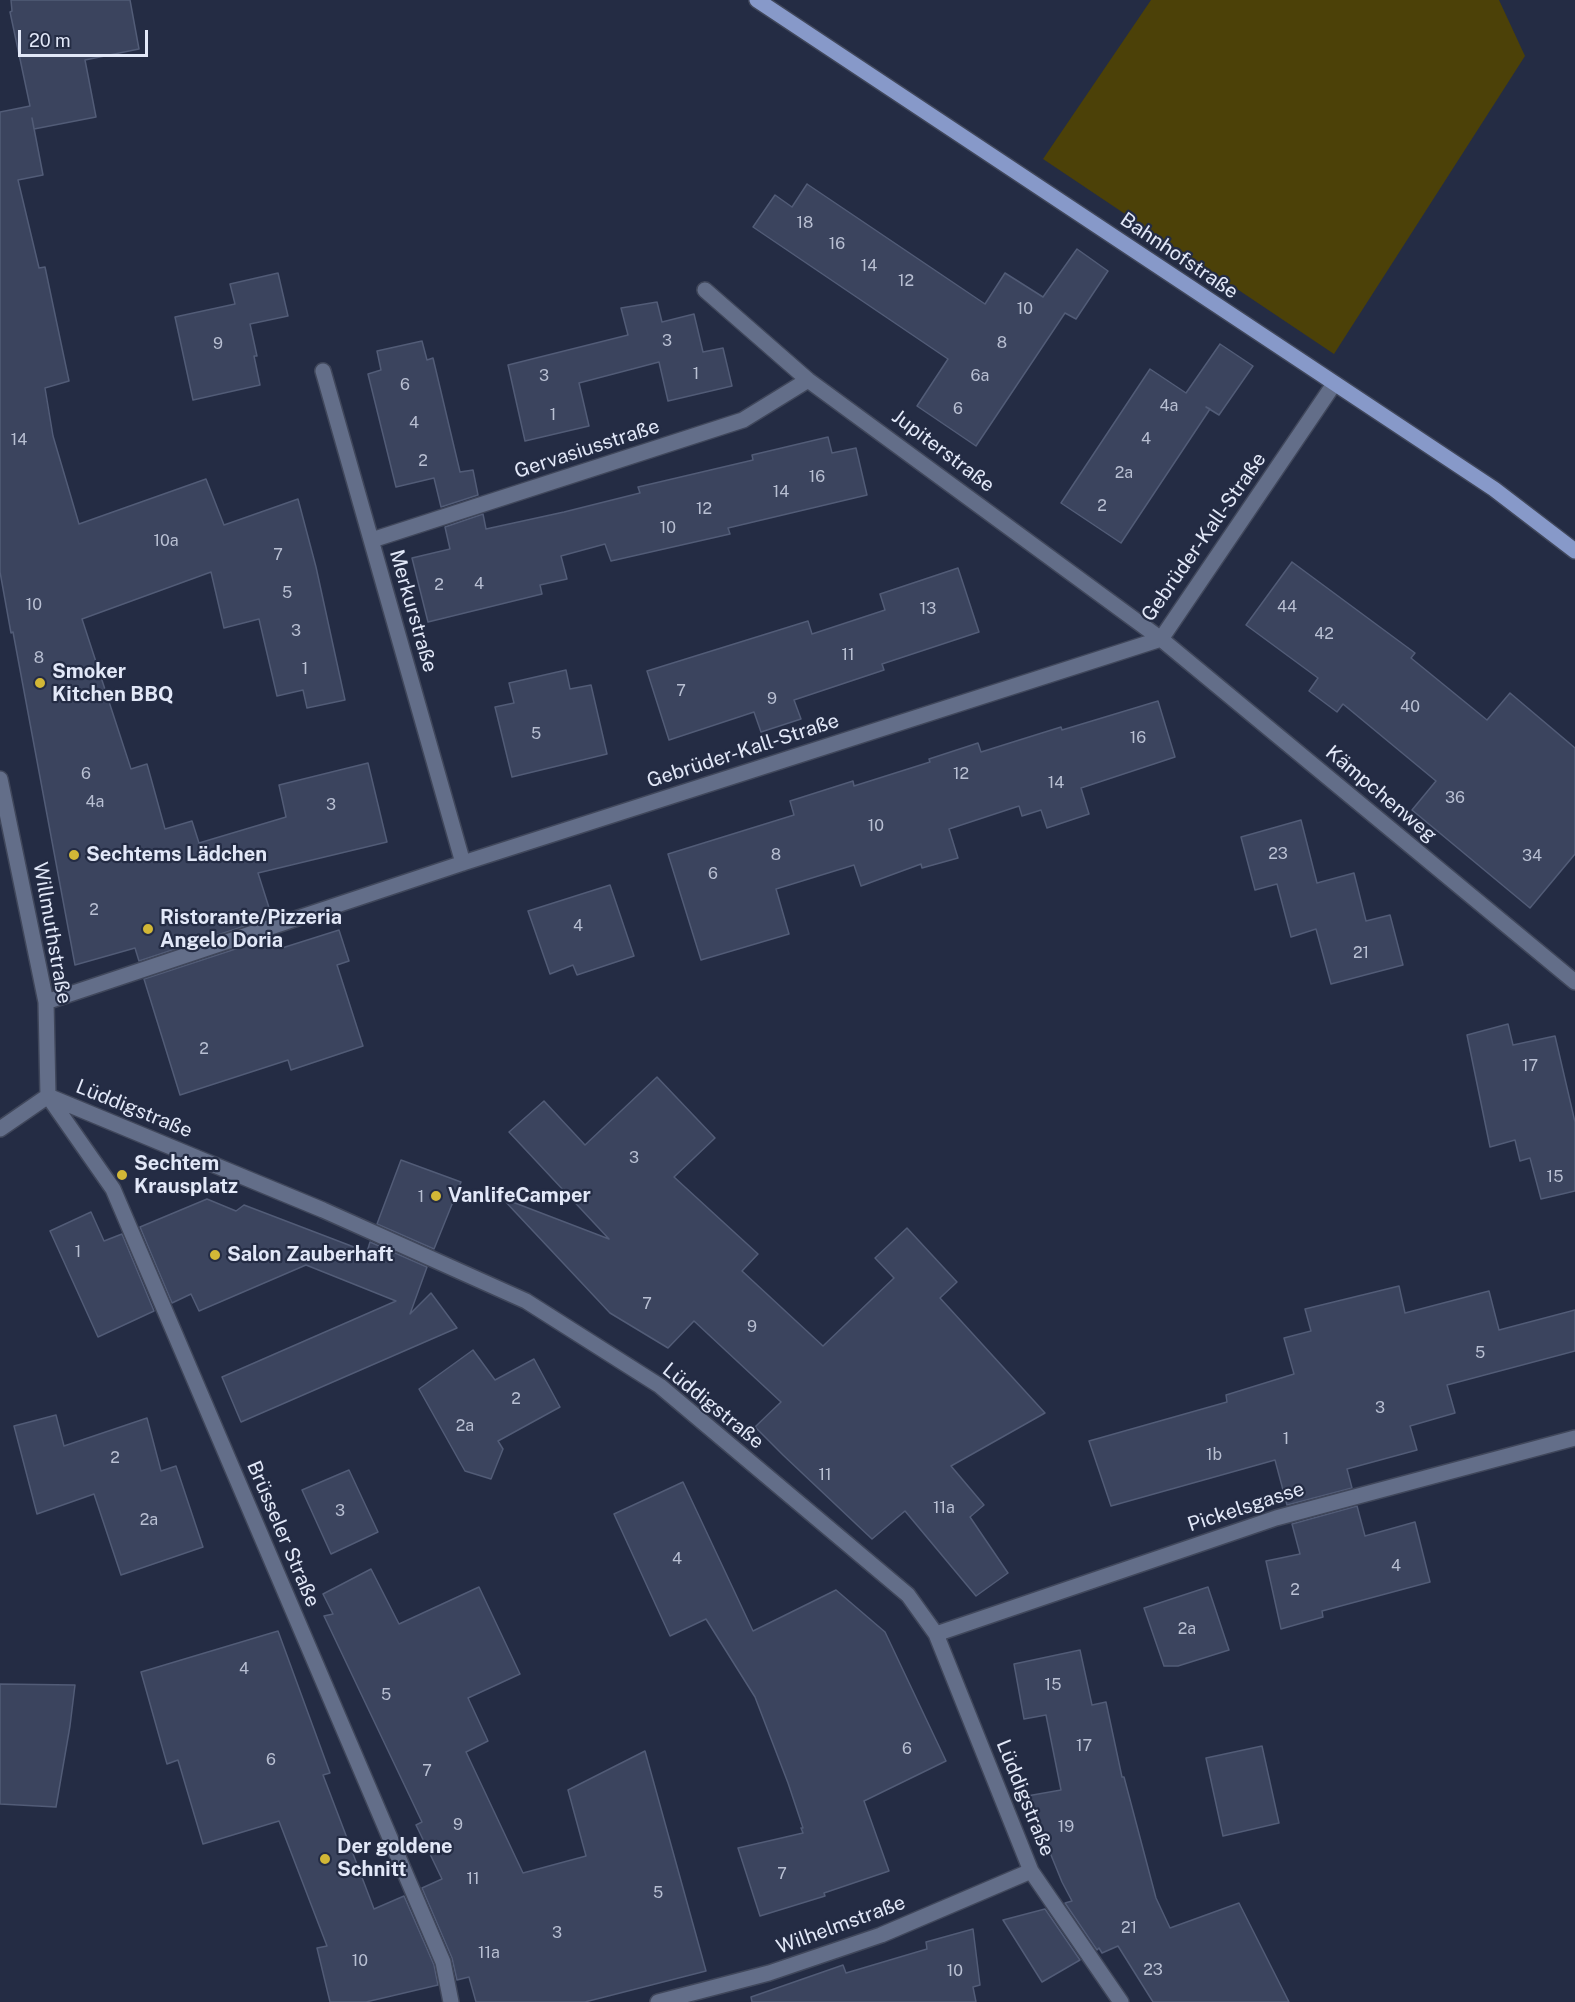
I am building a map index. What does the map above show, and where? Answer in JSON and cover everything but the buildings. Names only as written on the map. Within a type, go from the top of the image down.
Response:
[{"type":"main road","name":"Bahnhofstraße","points":[[757,0],[1494,489],[1575,551]]},
{"type":"street","name":"Jupiterstraße","points":[[705,290],[808,380],[878,429],[1161,639]]},
{"type":"street","name":"Merkurstraße","points":[[323,371],[463,863]]},
{"type":"street","name":"Gervasiusstraße","points":[[372,540],[743,420],[808,380]]},
{"type":"street","name":"Gebrüder-Kall-Straße","points":[[46,1002],[463,863],[1161,639],[1334,384]]},
{"type":"street","name":"Kämpchenweg","points":[[1161,639],[1575,982]]},
{"type":"street","name":"Willmuthstraße","points":[[0,779],[46,1002],[48,1096]]},
{"type":"street","points":[[0,1129],[48,1096]]},
{"type":"street","name":"Lüddigstraße","points":[[48,1096],[323,1210],[526,1301],[660,1386],[908,1595],[936,1634],[1031,1871],[1121,2002]]},
{"type":"street","name":"Brüsseler Straße","points":[[48,1096],[113,1189],[443,1962],[452,2002]]},
{"type":"street","name":"Pickelsgasse","points":[[936,1634],[1276,1518],[1575,1438]]},
{"type":"street","name":"Wilhelmstraße","points":[[658,2002],[769,1973],[881,1935],[1031,1871]]},
{"type":"shaded area","points":[[1151,0],[1499,0],[1525,56],[1334,354],[1043,159]]},
{"type":"place","name":"Smoker Kitchen BBQ","points":[[40,683]]},
{"type":"place","name":"Sechtems Lädchen","points":[[74,855]]},
{"type":"place","name":"Ristorante/Pizzeria Angelo Doria","points":[[148,929]]},
{"type":"place","name":"Sechtem Krausplatz","points":[[122,1175]]},
{"type":"place","name":"VanlifeCamper","points":[[436,1196]]},
{"type":"place","name":"Salon Zauberhaft","points":[[215,1255]]},
{"type":"place","name":"Der goldene Schnitt","points":[[325,1859]]}]
